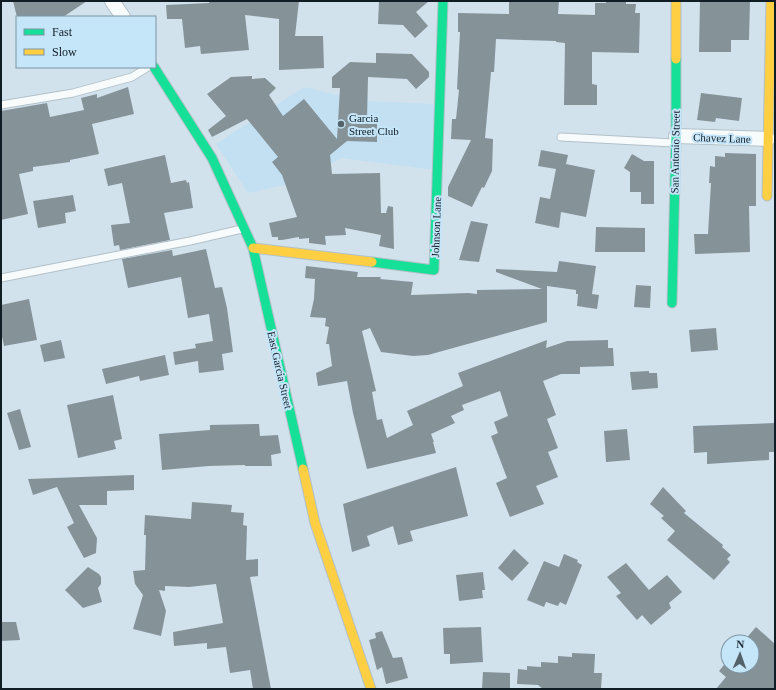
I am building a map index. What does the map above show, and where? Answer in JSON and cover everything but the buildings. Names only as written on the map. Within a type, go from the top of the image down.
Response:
[{"type":"street","points":[[112,1],[121,16]]},
{"type":"street","name":"Johnson Lane","points":[[253,248],[434,270],[443,1]]},
{"type":"street","name":"San Antonio Street","points":[[672,303],[676,140],[676,1]]},
{"type":"street","points":[[767,196],[771,1]]},
{"type":"street","name":"East Garcia Street","points":[[155,68],[212,158],[253,248],[315,523],[370,689]]},
{"type":"street","name":"Chavez Lane","points":[[676,140],[768,139]]},
{"type":"lane","points":[[1,105],[73,93],[132,77],[146,68]]},
{"type":"lane","points":[[562,137],[676,140]]},
{"type":"lane","points":[[1,278],[190,241],[244,228]]},
{"type":"shaded area","name":"Garcia Street Club","points":[[304,87],[362,101],[434,104],[434,170],[341,158],[305,180],[248,193],[216,144]]},
{"type":"traffic: fast","points":[[372,262],[434,270],[443,1]]},
{"type":"traffic: fast","points":[[672,303],[676,136],[676,59]]},
{"type":"traffic: fast","points":[[155,68],[212,158],[253,248],[303,469]]},
{"type":"traffic: slow","points":[[676,1],[676,59]]},
{"type":"traffic: slow","points":[[767,196],[771,1]]},
{"type":"traffic: slow","points":[[253,248],[372,262]]},
{"type":"traffic: slow","points":[[303,469],[315,523],[371,689]]},
{"type":"place","name":"Garcia Street Club","points":[[341,124]]}]
